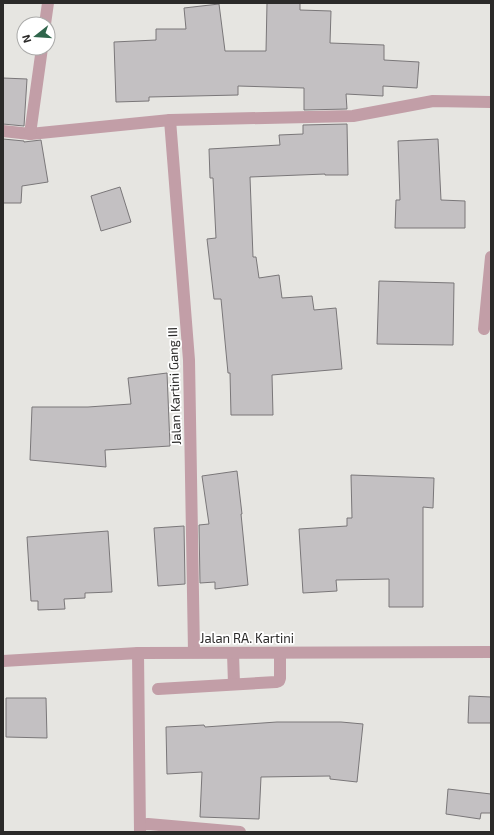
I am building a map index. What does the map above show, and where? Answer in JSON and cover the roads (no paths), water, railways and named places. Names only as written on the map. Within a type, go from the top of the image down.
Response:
[{"type":"street","points":[[46,16],[48,3]]},
{"type":"street","points":[[30,134],[41,56]]},
{"type":"street","points":[[3,131],[30,134],[170,120],[353,116],[433,101],[491,102]]},
{"type":"street","name":"Jalan Kartini Gang III","points":[[170,120],[189,360],[194,652]]},
{"type":"street","points":[[484,329],[491,257]]},
{"type":"street","name":"Jalan RA. Kartini","points":[[3,661],[138,653],[491,652]]},
{"type":"street","points":[[138,653],[140,829]]},
{"type":"street","points":[[233,653],[234,684]]},
{"type":"street","points":[[158,689],[279,681],[280,653]]},
{"type":"street","points":[[140,829],[148,824],[240,832]]}]
